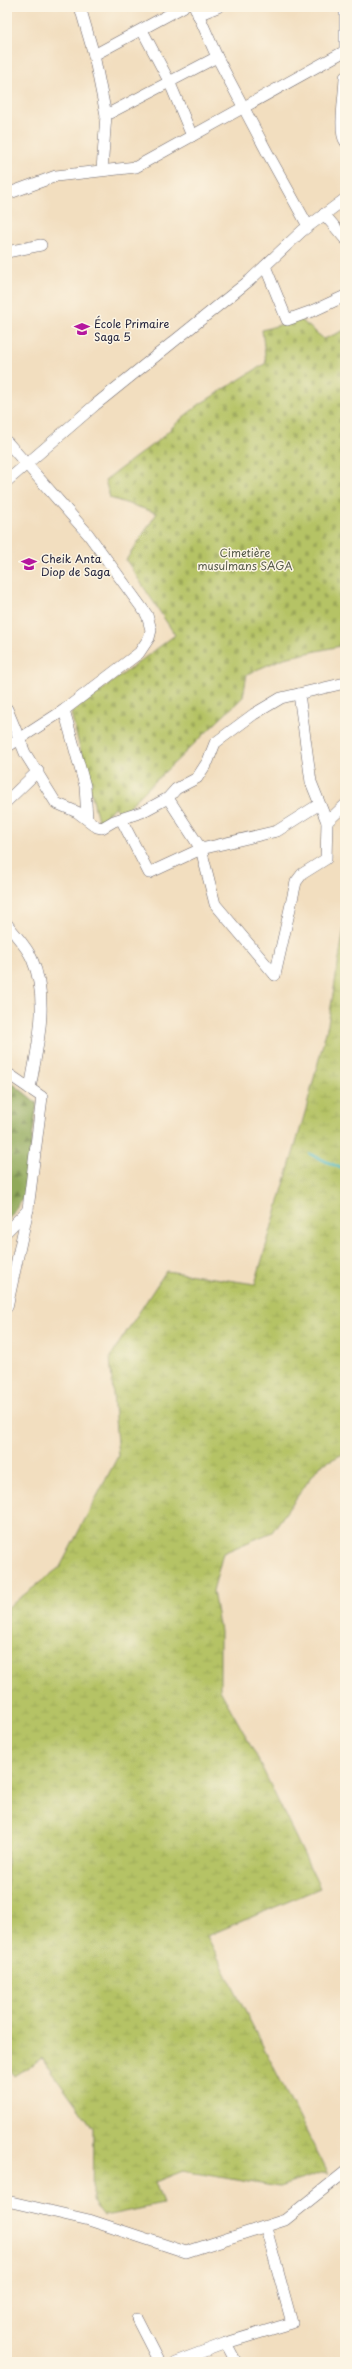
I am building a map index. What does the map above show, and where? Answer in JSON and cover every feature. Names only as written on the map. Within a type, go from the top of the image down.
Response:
[{"type":"street","points":[[80,7],[94,55],[106,115],[102,170]]},
{"type":"street","points":[[94,55],[183,7]]},
{"type":"street","points":[[218,7],[197,11],[217,57],[246,108],[267,152],[308,226]]},
{"type":"street","points":[[345,14],[345,48]]},
{"type":"street","points":[[142,30],[169,81],[192,136]]},
{"type":"street","points":[[7,194],[56,176],[136,167],[246,108],[345,52]]},
{"type":"street","points":[[106,115],[217,57]]},
{"type":"street","points":[[345,77],[344,112],[340,130],[345,141]]},
{"type":"street","points":[[7,481],[24,464],[265,266],[308,226],[345,199]]},
{"type":"street","points":[[324,214],[345,239]]},
{"type":"street","points":[[7,252],[41,245]]},
{"type":"street","points":[[265,266],[287,320],[315,310],[345,296]]},
{"type":"street","points":[[7,442],[24,464],[88,534],[147,615],[151,625],[149,638],[139,653],[64,710],[19,738],[7,748]]},
{"type":"street","points":[[7,709],[25,753],[38,771],[56,803],[87,819],[97,827],[102,828],[121,819],[142,812],[168,798],[176,789],[197,778],[208,761],[215,743],[236,725],[281,698],[345,683]]},
{"type":"street","points":[[168,798],[201,849],[215,904],[275,975],[296,882],[302,874],[326,859],[327,822],[318,804],[311,782],[299,694]]},
{"type":"street","points":[[64,710],[85,786],[87,819]]},
{"type":"street","points":[[7,801],[38,771]]},
{"type":"street","points":[[121,819],[149,873],[201,849],[277,830],[318,804]]},
{"type":"street","points":[[327,822],[345,805]]},
{"type":"street","points":[[7,924],[32,958],[38,977],[42,1012],[30,1089]]},
{"type":"street","points":[[7,1073],[42,1097],[28,1209],[7,1308]]},
{"type":"street","points":[[7,1231],[28,1209]]},
{"type":"street","points":[[7,2201],[89,2220],[184,2252],[266,2228],[293,2215],[345,2172]]},
{"type":"street","points":[[175,2362],[226,2343],[292,2323],[266,2228]]},
{"type":"street","points":[[137,2319],[159,2362]]},
{"type":"street","points":[[226,2343],[236,2362]]},
{"type":"green space","name":"Cimetière musulmans SAGA","points":[[300,319],[324,339],[345,330],[345,645],[284,658],[247,674],[243,697],[121,814],[114,807],[99,824],[71,713],[175,635],[126,560],[157,513],[110,498],[105,480],[160,439],[182,418],[200,404],[266,363],[262,330]]},
{"type":"green space","points":[[345,923],[345,1453],[319,1466],[272,1532],[223,1553],[213,1591],[220,1631],[220,1690],[254,1751],[320,1888],[207,1936],[328,2174],[324,2172],[279,2187],[183,2171],[155,2182],[163,2204],[104,2216],[92,2200],[93,2128],[42,2058],[15,2076],[7,2066],[7,1608],[60,1567],[118,1456],[110,1357],[166,1271],[255,1284],[306,1109],[328,1024]]},
{"type":"green space","points":[[7,1079],[37,1103],[24,1197],[7,1222]]},
{"type":"waterway","points":[[310,1154],[345,1170]]},
{"type":"place","name":"École Primaire Saga 5","points":[[82,329]]},
{"type":"place","name":"Cheik Anta Diop de Saga","points":[[29,564]]}]
